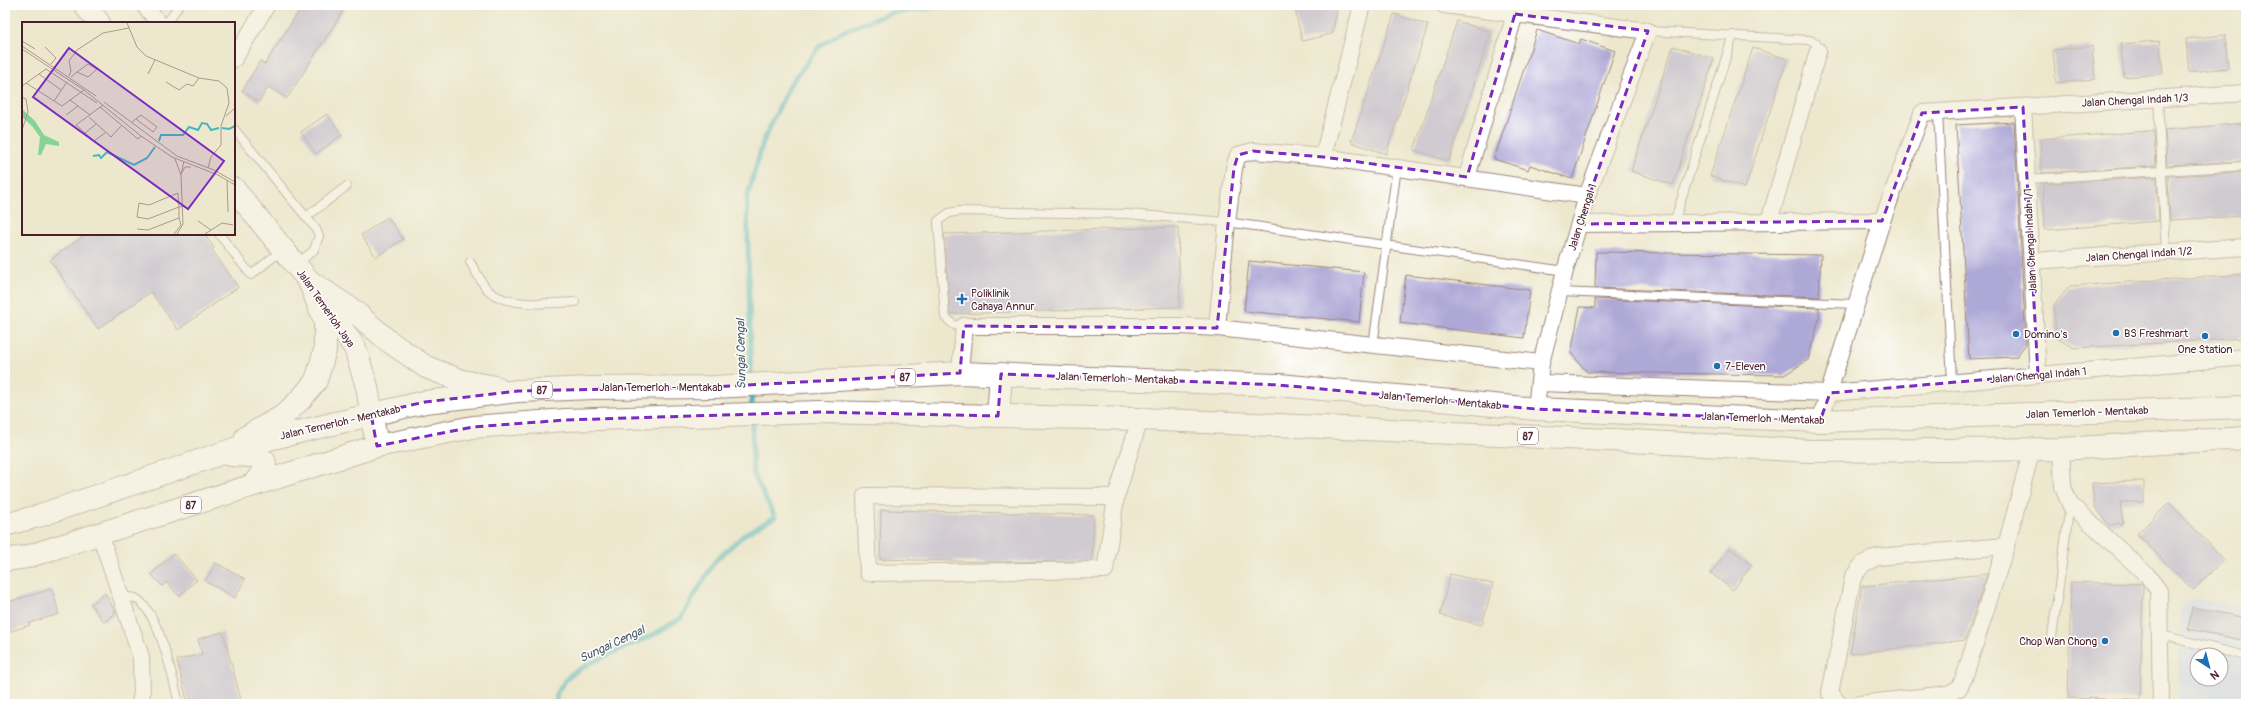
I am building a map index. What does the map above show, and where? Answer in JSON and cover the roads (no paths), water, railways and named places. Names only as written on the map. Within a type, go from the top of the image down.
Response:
[{"type":"main road","points":[[84,5],[98,22]]},
{"type":"main road","name":"Jalan Temerloh Jaya","points":[[235,190],[296,265],[355,348],[368,386],[377,446]]},
{"type":"main road","points":[[296,265],[354,310],[387,340],[426,367],[462,381],[518,391]]},
{"type":"main road","points":[[216,455],[283,416],[301,399],[316,381],[324,350],[325,321],[296,265]]},
{"type":"main road","name":"Jalan Temerloh - Mentakab","points":[[5,525],[38,516],[252,443],[425,402],[518,391],[593,388],[714,387],[810,383],[960,373],[1279,385],[1536,409],[1820,421],[2246,407]]},
{"type":"main road","points":[[998,416],[1001,374]]},
{"type":"main road","name":"87","points":[[5,560],[26,557],[377,446],[473,427],[565,420],[810,412],[1140,419],[1624,440],[1810,451],[2061,449],[2246,438]]},
{"type":"main road","points":[[216,455],[254,455],[262,459],[266,465],[264,472],[253,485]]},
{"type":"street","points":[[144,5],[158,22]]},
{"type":"street","points":[[235,57],[267,5]]},
{"type":"street","points":[[1323,157],[1362,5]]},
{"type":"street","points":[[1444,5],[1648,31]]},
{"type":"street","points":[[1467,177],[1515,14]]},
{"type":"street","name":"Jalan Chengal 1","points":[[1536,409],[1541,363],[1559,292],[1587,196],[1648,31]]},
{"type":"street","points":[[1768,222],[1818,51]]},
{"type":"street","name":"Jalan Chengal Indah 1/3","points":[[1882,221],[1922,113],[2246,93]]},
{"type":"street","name":"Jalan Chengal Indah 1/1","points":[[2023,107],[2038,375]]},
{"type":"street","points":[[1217,328],[1227,222],[1234,168],[1238,156],[1253,152],[1323,157],[1467,177],[1587,196]]},
{"type":"street","points":[[1579,224],[1882,221],[1830,393],[1820,421]]},
{"type":"street","name":"Jalan Chengal Indah 1/2","points":[[2032,261],[2246,247]]},
{"type":"street","points":[[960,373],[964,326],[1182,326],[1217,328],[1541,363]]},
{"type":"street","name":"Jalan Chengal Indah 1","points":[[1539,383],[1830,393],[2246,357]]},
{"type":"street","points":[[1116,497],[864,496],[868,573],[1105,570],[1116,497],[1140,419]]},
{"type":"street","points":[[1859,704],[1948,694],[1959,688],[1964,678],[2006,546],[2032,449]]},
{"type":"street","points":[[2061,449],[2063,487],[2070,504],[2147,575],[2159,591],[2161,635],[2161,704]]},
{"type":"street","points":[[100,534],[140,657],[140,704]]},
{"type":"street","points":[[1839,704],[1830,693],[1853,577],[1863,564],[1877,557],[2006,546]]},
{"type":"lane","points":[[168,22],[179,5]]},
{"type":"lane","points":[[1648,31],[1810,40],[1816,43],[1818,51]]},
{"type":"lane","points":[[1674,223],[1733,35]]},
{"type":"lane","points":[[2158,99],[2166,252]]},
{"type":"lane","points":[[1938,112],[1952,382]]},
{"type":"lane","points":[[220,235],[251,275],[296,265],[314,250],[319,236],[306,217],[235,130]]},
{"type":"lane","points":[[2027,179],[2246,166]]},
{"type":"lane","points":[[1374,346],[1397,167]]},
{"type":"lane","points":[[306,217],[347,186]]},
{"type":"lane","points":[[964,326],[954,325],[945,317],[938,220],[949,213],[998,210],[1127,214],[1227,222],[1565,271]]},
{"type":"lane","points":[[470,262],[487,289],[504,299],[528,303],[575,302]]},
{"type":"lane","points":[[1559,292],[1856,304]]},
{"type":"lane","points":[[2052,637],[2070,504]]},
{"type":"lane","points":[[120,598],[134,597],[145,604],[167,652],[179,704]]},
{"type":"lane","points":[[2161,635],[2246,656]]},
{"type":"waterway","name":"Sungai Cengal","points":[[751,380],[747,198],[763,142],[789,86],[819,47],[841,32],[890,13],[954,5]]},
{"type":"waterway","name":"Sungai Cengal","points":[[751,390],[752,408]]},
{"type":"waterway","name":"Sungai Cengal","points":[[556,704],[557,692],[570,675],[588,664],[653,635],[681,618],[715,561],[745,534],[775,517],[753,473],[752,418]]},
{"type":"place","name":"Poliklinik Cahaya Annur","points":[[962,299]]},
{"type":"place","name":"BS Freshmart","points":[[2116,333]]},
{"type":"place","name":"Domino's","points":[[2016,334]]},
{"type":"place","name":"One Station","points":[[2205,336]]},
{"type":"place","name":"7-Eleven","points":[[1717,366]]},
{"type":"place","name":"Chop Wan Chong","points":[[2105,641]]}]
